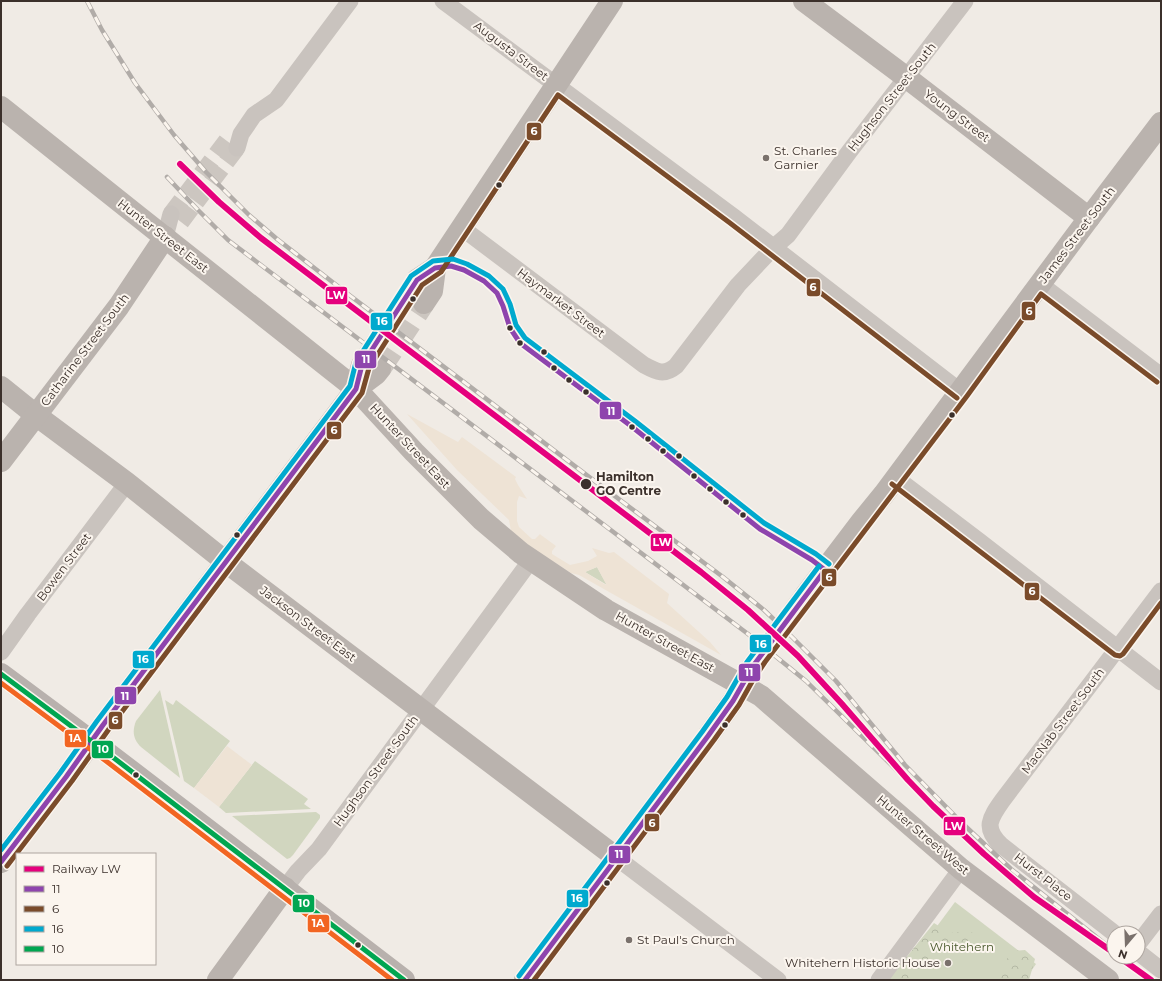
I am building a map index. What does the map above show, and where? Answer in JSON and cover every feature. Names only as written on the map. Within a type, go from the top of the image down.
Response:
[{"type":"main road","points":[[1,674],[285,888],[404,980]]},
{"type":"street","points":[[235,141],[254,115],[276,100],[350,1]]},
{"type":"street","name":"Augusta Street","points":[[443,1],[716,204],[961,392]]},
{"type":"street","points":[[417,297],[417,280],[435,268],[612,1]]},
{"type":"street","name":"Young Street","points":[[804,1],[1089,218]]},
{"type":"street","name":"Hughson Street South","points":[[663,373],[670,371],[676,366],[738,285],[773,248],[788,235],[849,152],[965,1]]},
{"type":"street","name":"Hunter Street East","points":[[1,107],[356,389],[414,452],[481,519],[521,553],[606,610],[741,685]]},
{"type":"street","name":"James Street South","points":[[805,596],[961,392],[1161,123]]},
{"type":"street","name":"Catharine Street South","points":[[1,461],[119,306],[176,218]]},
{"type":"street","name":"Haymarket Street","points":[[462,228],[644,365],[663,373]]},
{"type":"street","points":[[1040,284],[1161,376]]},
{"type":"street","points":[[1,862],[27,826],[78,762],[107,718],[356,389],[376,374],[373,364]]},
{"type":"street","name":"Jackson Street East","points":[[1,387],[36,416],[127,483],[226,562],[617,858]]},
{"type":"street","points":[[896,478],[1161,682]]},
{"type":"street","name":"Bowen Street","points":[[1,652],[127,483]]},
{"type":"street","name":"Hughson Street South","points":[[218,980],[298,871],[319,849],[531,560]]},
{"type":"street","name":"MacNab Street South","points":[[994,812],[1161,591]]},
{"type":"street","points":[[525,980],[708,736],[733,701],[753,666]]},
{"type":"street","name":"Hunter Street West","points":[[741,685],[760,696],[770,704],[961,869],[1108,980]]},
{"type":"street","name":"Hurst Place","points":[[994,812],[989,822],[989,828],[993,837],[1001,845],[1106,927]]},
{"type":"street","points":[[617,858],[778,980]]},
{"type":"street","points":[[879,980],[961,869]]},
{"type":"street","points":[[1146,934],[1161,914]]},
{"type":"street","points":[[1146,958],[1161,970]]},
{"type":"green space","points":[[597,567],[607,585],[585,572]]},
{"type":"green space","points":[[160,690],[180,778],[141,747],[136,741],[134,735],[136,721]]},
{"type":"green space","points":[[165,700],[173,705],[176,700],[230,741],[194,788],[184,781]]},
{"type":"green space","points":[[255,761],[308,799],[304,804],[311,809],[226,813],[219,807]]},
{"type":"green space","points":[[316,812],[320,815],[320,818],[293,855],[287,859],[232,816]]},
{"type":"green space","name":"Whitehern","points":[[955,902],[1036,964],[1025,980],[897,980]]},
{"type":"green space","points":[[934,923],[950,933],[971,931],[977,939],[970,949],[958,959],[938,952],[911,980],[884,980],[892,975]]},
{"type":"green space","points":[[1025,950],[1035,959],[1029,980],[995,980],[1006,960],[1014,951]]},
{"type":"shaded area","points":[[407,414],[458,442],[462,437],[516,477],[515,479],[518,485],[527,499],[519,496],[517,502],[517,521],[519,527],[532,539],[535,539],[540,534],[556,546],[552,551],[552,554],[570,565],[588,561],[597,556],[592,548],[609,553],[614,552],[669,594],[667,603],[710,642],[721,655],[579,575],[571,573],[527,545],[511,531],[509,520],[457,470]],"holes":[[[597,567],[606,585],[585,572]]]},
{"type":"shaded area","points":[[227,746],[252,765],[219,807],[194,788]]},
{"type":"tunnel","points":[[171,214],[227,140]]},
{"type":"tunnel","points":[[181,222],[237,148]]},
{"type":"tunnel","points":[[366,359],[410,292]]},
{"type":"tunnel","points":[[380,369],[424,303]]},
{"type":"tunnel","points":[[753,666],[805,596]]},
{"type":"railway","points":[[87,1],[102,30],[135,83],[174,135],[206,172],[249,215],[277,239],[344,291],[723,577],[764,610],[836,681],[905,765],[962,823],[1011,869],[1106,945]]},
{"type":"railway","points":[[167,177],[228,240],[748,634],[806,681],[933,806]]},
{"type":"railway","points":[[1132,965],[1147,977]]},
{"type":"rail line","name":"LW","points":[[180,164],[219,202],[261,238],[701,572],[748,610],[798,656],[933,806],[984,854],[1034,897],[1106,947]]},
{"type":"rail line","name":"LW","points":[[1130,965],[1151,980]]},
{"type":"transit line","name":"6","points":[[17,853],[362,393],[369,368],[422,285],[441,272],[558,95],[730,223],[957,398]]},
{"type":"transit line","name":"16","points":[[1,850],[350,386],[356,362],[411,276],[433,261],[453,259],[467,264],[489,276],[503,289],[510,304],[516,325],[525,338],[635,421],[764,523],[816,554],[829,564]]},
{"type":"transit line","name":"11","points":[[1,862],[356,389],[362,365],[417,280],[435,268],[451,266],[464,270],[484,281],[497,293],[510,328],[520,343],[631,426],[760,529],[812,560],[825,570]]},
{"type":"transit line","name":"6","points":[[534,980],[714,740],[739,705],[765,662],[967,396],[1041,294],[1157,382]]},
{"type":"transit line","name":"6","points":[[892,484],[1115,655],[1120,656],[1123,654],[1161,603]]},
{"type":"transit line","name":"16","points":[[519,976],[702,732],[727,697],[747,662],[819,566]]},
{"type":"transit line","name":"11","points":[[525,980],[708,736],[733,701],[753,666],[825,570]]},
{"type":"transit line","name":"10","points":[[1,674],[110,755],[404,980]]},
{"type":"transit line","name":"1A","points":[[1,683],[106,761],[392,980]]},
{"type":"transit line","name":"6","points":[[7,866],[16,854]]},
{"type":"place","name":"St. Charles Garnier","points":[[766,158]]},
{"type":"place","name":"Hamilton GO Centre","points":[[586,484]]},
{"type":"place","name":"St Paul's Church","points":[[629,940]]},
{"type":"place","name":"Whitehern Historic House","points":[[948,963]]}]
